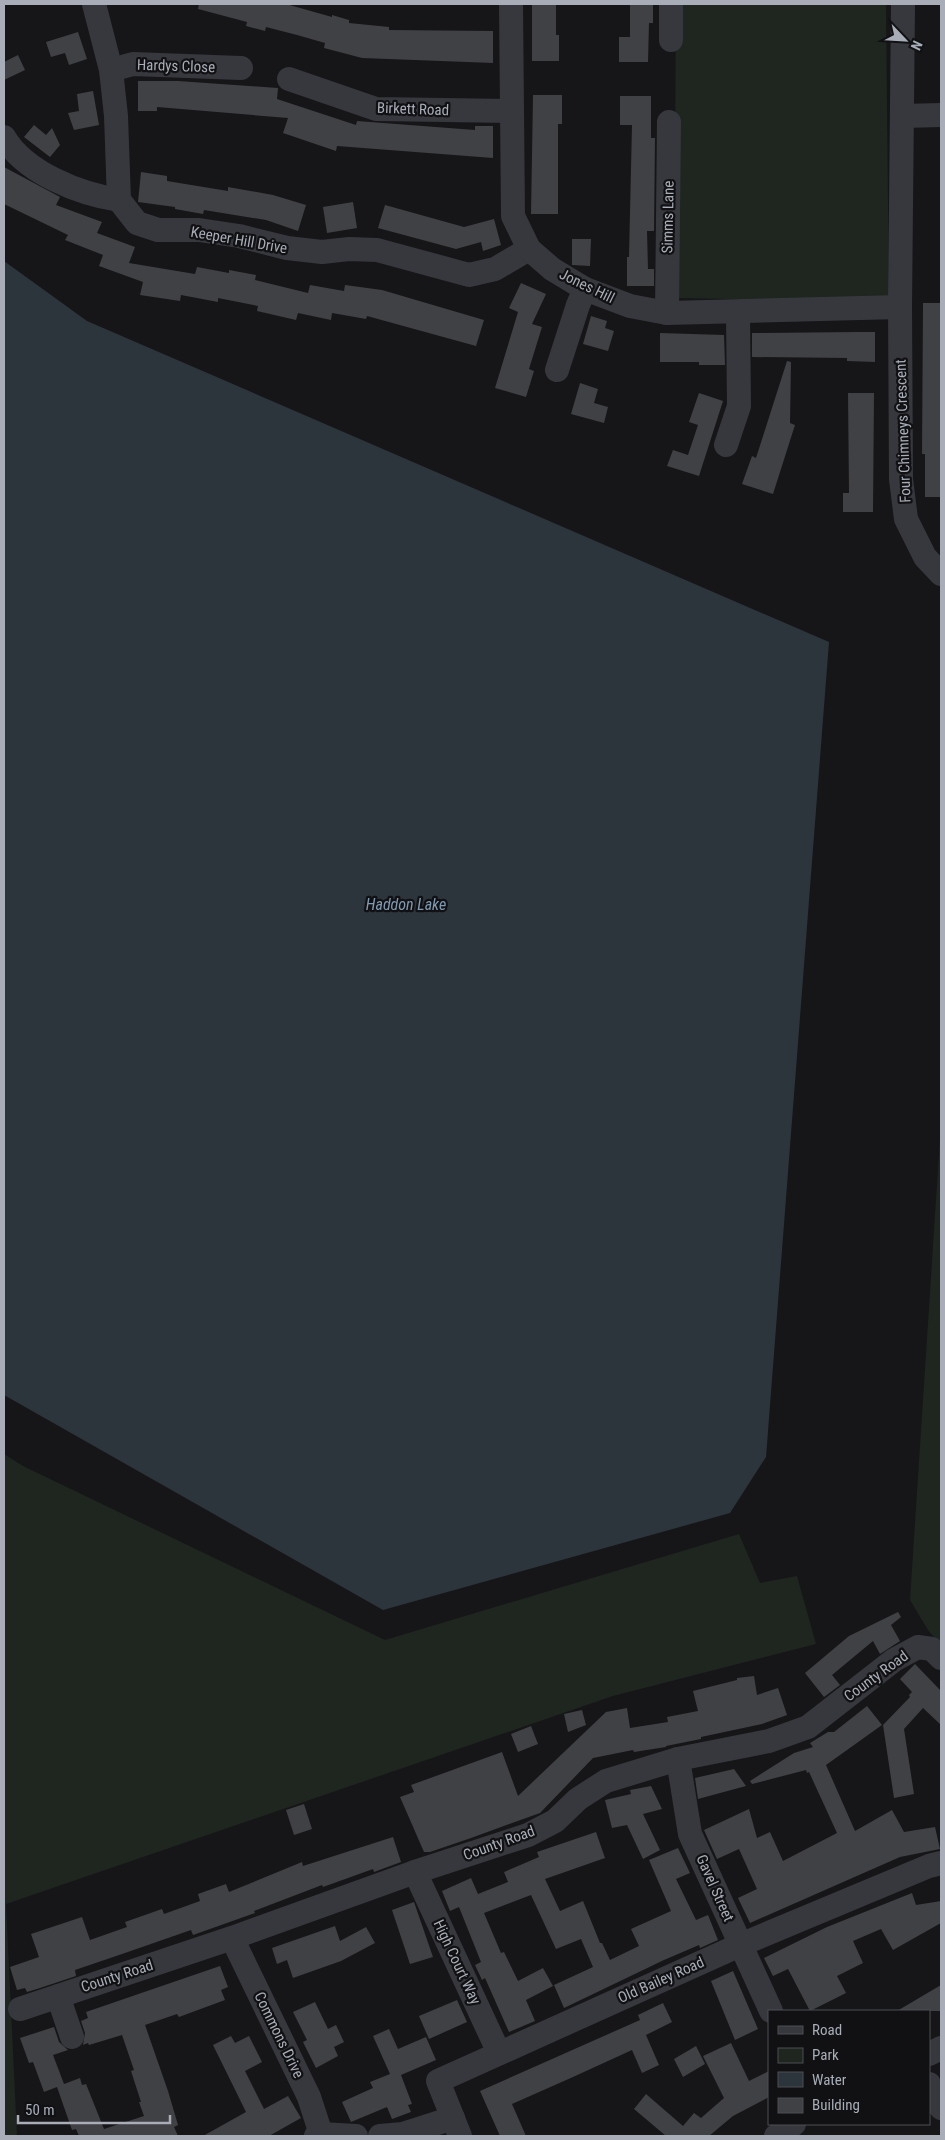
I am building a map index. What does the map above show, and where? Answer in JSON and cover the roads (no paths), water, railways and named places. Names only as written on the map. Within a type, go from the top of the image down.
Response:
[{"type":"street","points":[[4,137],[31,165],[55,180],[98,197],[119,200],[116,116],[111,70],[94,4]]},
{"type":"street","name":"Jones Hill","points":[[511,4],[513,216],[529,249],[552,269],[585,289],[630,306],[667,313],[900,308]]},
{"type":"street","points":[[671,4],[671,40]]},
{"type":"street","name":"Four Chimneys Crescent","points":[[903,4],[900,308],[901,479],[906,519],[925,557],[941,574]]},
{"type":"street","name":"Hardys Close","points":[[111,70],[133,64],[241,68]]},
{"type":"street","name":"Birkett Road","points":[[289,79],[376,110],[512,111]]},
{"type":"street","points":[[902,116],[941,115]]},
{"type":"street","name":"Simms Lane","points":[[667,313],[669,122]]},
{"type":"street","name":"Keeper Hill Drive","points":[[119,200],[137,223],[158,230],[199,230],[239,236],[287,248],[322,252],[349,249],[377,250],[470,275],[495,269],[529,249]]},
{"type":"street","points":[[557,370],[585,289]]},
{"type":"street","points":[[726,445],[739,406],[738,312]]},
{"type":"street","name":"County Road","points":[[20,2009],[232,1938],[416,1872],[528,1836],[555,1821],[578,1799],[606,1781],[678,1759],[769,1741],[808,1727],[894,1660],[918,1647],[932,1649],[941,1658]]},
{"type":"street","name":"Gavel Street","points":[[678,1759],[690,1834],[771,2010]]},
{"type":"street","name":"Old Bailey Road","points":[[456,2127],[438,2081],[740,1945],[928,1866],[941,1864]]},
{"type":"street","name":"High Court Way","points":[[416,1872],[498,2053]]},
{"type":"street","name":"Commons Drive","points":[[232,1938],[309,2097],[318,2135]]},
{"type":"street","points":[[58,1996],[72,2037]]},
{"type":"street","points":[[930,2086],[941,2108]]},
{"type":"street","points":[[776,2136],[792,2125]]},
{"type":"street","points":[[380,2136],[456,2127]]},
{"type":"street","points":[[318,2135],[356,2136]]},
{"type":"water","name":"Haddon Lake","points":[[4,261],[87,321],[829,642],[766,1457],[730,1513],[383,1610],[4,1395]]}]
